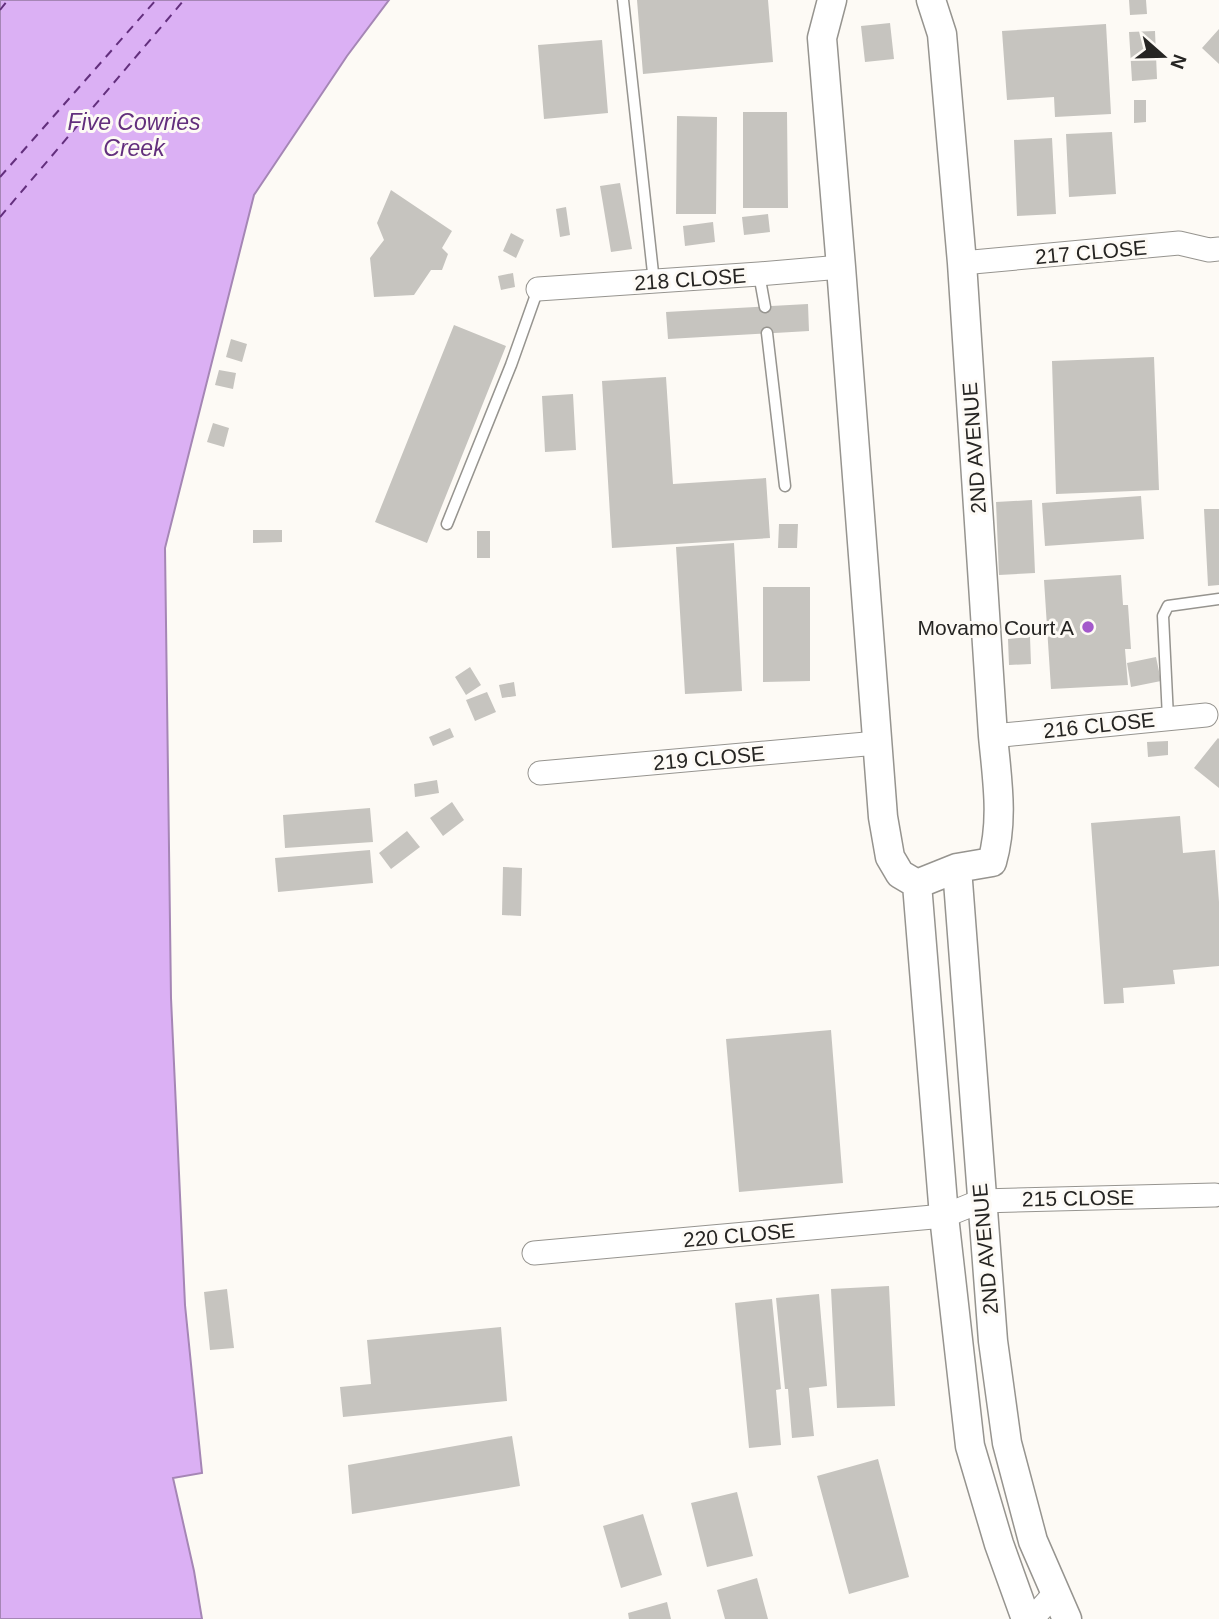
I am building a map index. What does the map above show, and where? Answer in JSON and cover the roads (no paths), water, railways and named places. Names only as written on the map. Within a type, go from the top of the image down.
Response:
[{"type":"street","points":[[832,0],[822,38],[883,817],[890,857],[900,874],[917,884]]},
{"type":"street","name":"2ND AVENUE","points":[[931,0],[942,34],[962,263],[1000,807],[998,842],[992,862],[957,868],[917,884],[944,1216],[970,1446],[999,1544],[1026,1619]]},
{"type":"street","name":"217 CLOSE","points":[[962,263],[1179,243],[1209,250],[1219,249]]},
{"type":"street","name":"218 CLOSE","points":[[538,289],[841,267]]},
{"type":"street","name":"216 CLOSE","points":[[993,736],[1206,715]]},
{"type":"street","name":"219 CLOSE","points":[[540,773],[877,743]]},
{"type":"street","name":"2ND AVENUE","points":[[957,868],[993,1341],[1007,1443],[1034,1541],[1067,1619]]},
{"type":"street","name":"215 CLOSE","points":[[944,1216],[981,1200],[1215,1195]]},
{"type":"street","name":"220 CLOSE","points":[[534,1253],[944,1216]]},
{"type":"street","points":[[1032,1619],[1055,1592]]},
{"type":"lane","points":[[623,0],[654,282]]},
{"type":"lane","points":[[759,274],[765,307]]},
{"type":"lane","points":[[447,524],[538,289]]},
{"type":"lane","points":[[767,333],[785,486]]},
{"type":"lane","points":[[1168,718],[1163,616],[1168,606],[1219,599]]},
{"type":"water","name":"Five Cowries Creek","points":[[0,0],[389,0],[347,56],[254,195],[165,548],[171,998],[185,1305],[202,1473],[173,1478],[202,1619],[0,1619]]},
{"type":"place","name":"Movamo Court A","points":[[1088,627]]}]
